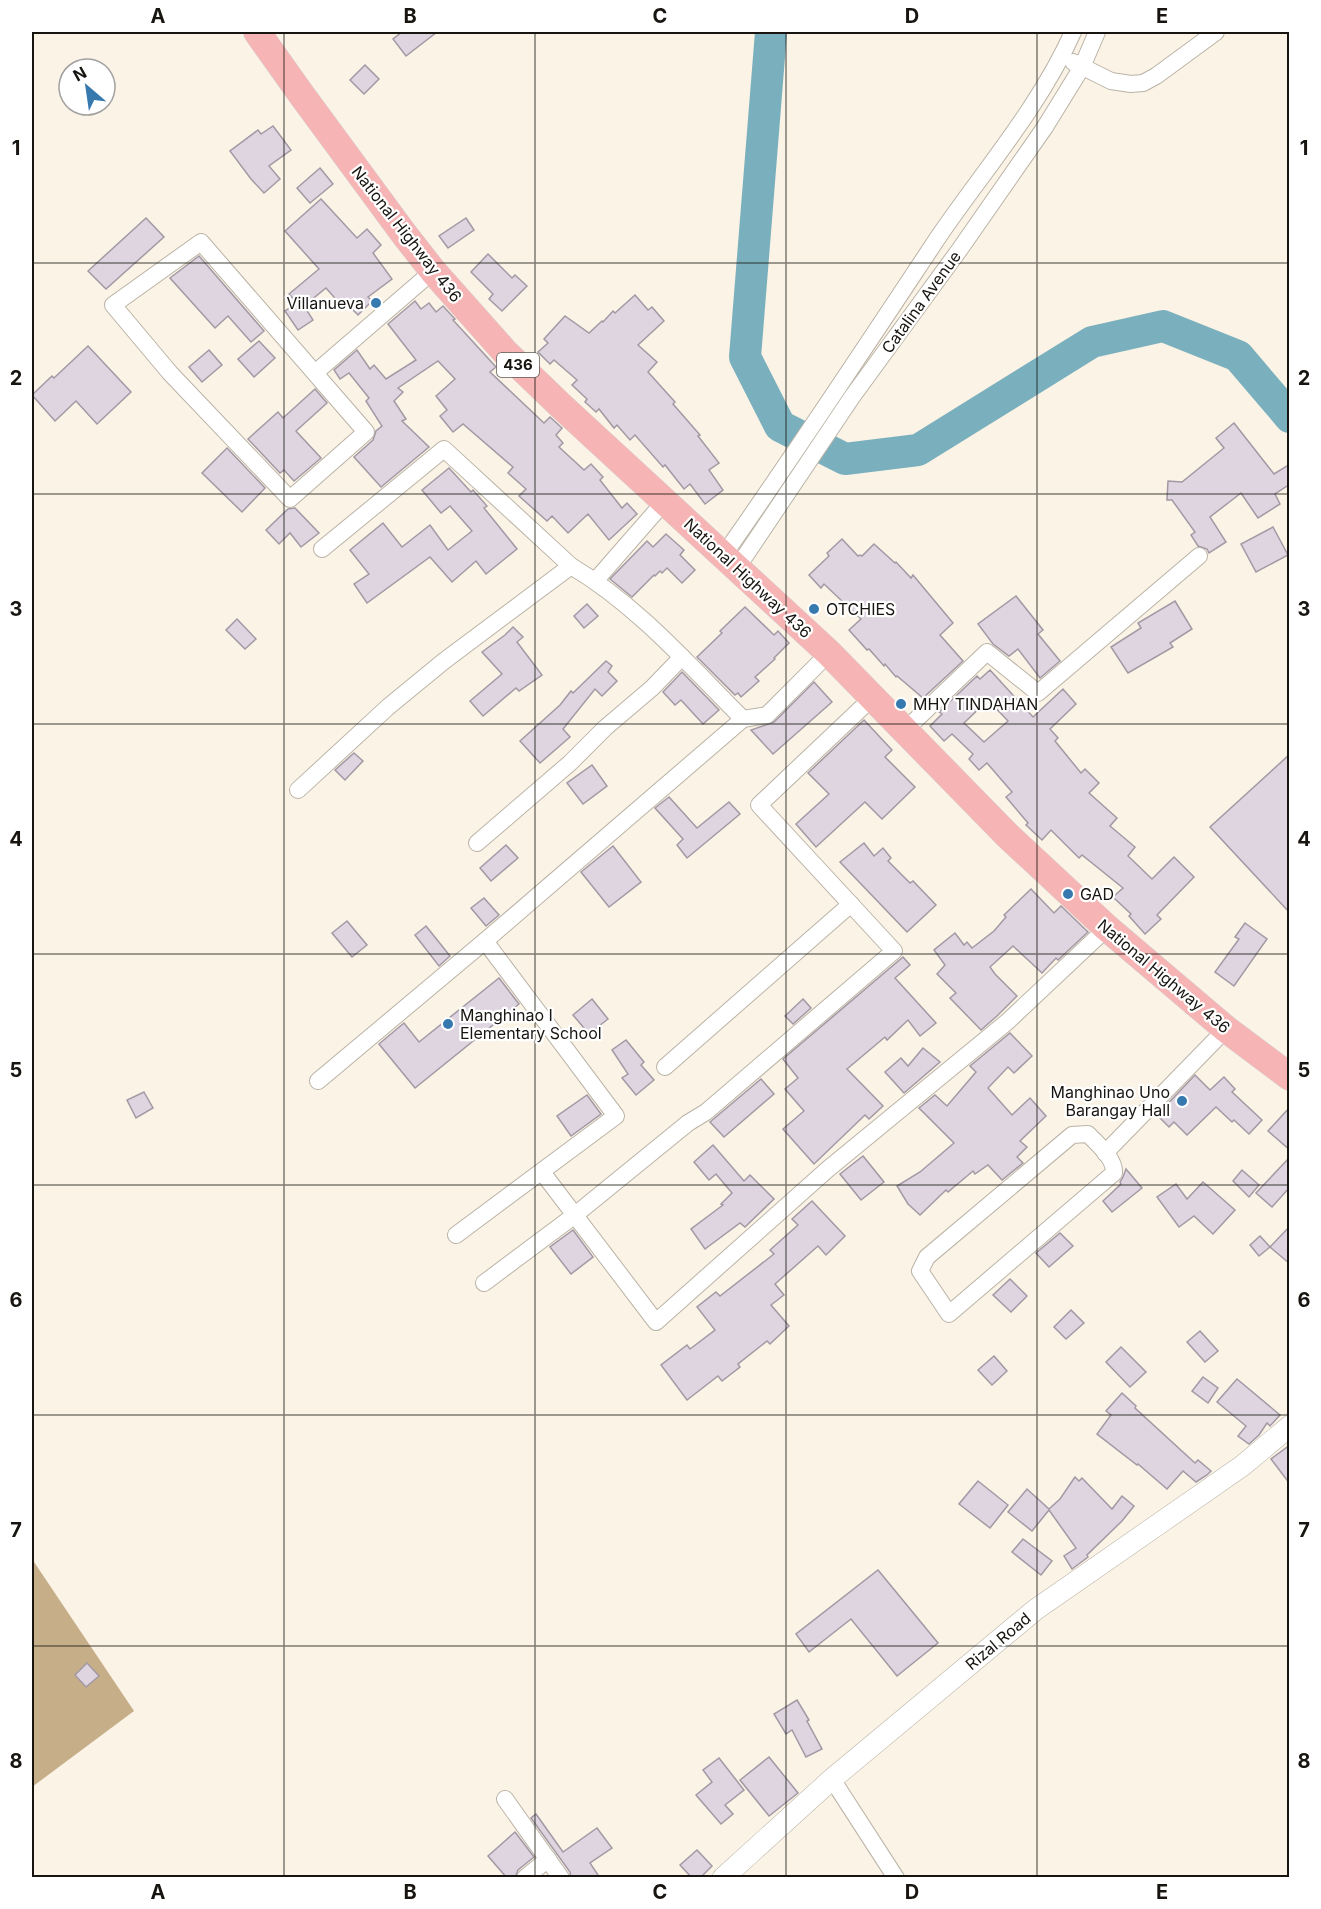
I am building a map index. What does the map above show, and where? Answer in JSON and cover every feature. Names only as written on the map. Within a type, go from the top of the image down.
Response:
[{"type":"main road","name":"National Highway 436","points":[[257,32],[363,179],[433,271],[476,321],[534,380],[829,653],[1008,836],[1107,928],[1226,1029],[1290,1077]]},
{"type":"street","name":"Catalina Avenue","points":[[730,562],[770,519],[940,235],[1028,112],[1062,57],[1073,32]]},
{"type":"street","name":"Catalina Avenue","points":[[730,562],[755,510],[960,249],[1045,127],[1082,67],[1097,32]]},
{"type":"street","points":[[1062,57],[1111,81],[1143,83],[1216,32]]},
{"type":"street","points":[[201,242],[316,372],[366,432],[290,499],[170,373],[113,305],[201,242]]},
{"type":"street","points":[[316,372],[433,271]]},
{"type":"street","points":[[322,549],[444,449],[571,566],[596,580],[637,614],[743,719]]},
{"type":"street","points":[[596,580],[665,501]]},
{"type":"street","points":[[904,731],[987,652],[1038,693],[1199,555]]},
{"type":"street","points":[[298,790],[388,707],[444,661],[571,566]]},
{"type":"street","points":[[318,1081],[743,719],[767,715],[829,653]]},
{"type":"street","points":[[477,843],[570,763],[605,728],[652,688],[682,657]]},
{"type":"street","points":[[484,1283],[575,1215],[688,1123],[706,1112],[894,951],[759,805],[872,698]]},
{"type":"street","points":[[664,1067],[851,904]]},
{"type":"street","points":[[542,1172],[656,1322],[828,1169],[1007,1022],[1107,928]]},
{"type":"street","points":[[456,1235],[616,1116],[485,941]]},
{"type":"street","points":[[1105,1153],[1226,1029]]},
{"type":"street","points":[[1088,1134],[1105,1153],[1114,1166],[1114,1173],[949,1314],[920,1271],[927,1257],[1072,1135],[1088,1134]]},
{"type":"street","name":"Rizal Road","points":[[723,1878],[832,1779],[1035,1610],[1242,1466],[1290,1426]]},
{"type":"street","points":[[832,1779],[896,1878]]},
{"type":"street","points":[[505,1799],[561,1878]]},
{"type":"street","points":[[525,1878],[548,1859]]},
{"type":"shaded area","points":[[32,1559],[134,1711],[32,1787]]},
{"type":"building","points":[[402,32],[437,32],[406,56],[393,39]]},
{"type":"building","points":[[365,65],[379,79],[364,94],[350,80]]},
{"type":"building","points":[[273,126],[291,150],[269,166],[280,179],[264,193],[230,151],[258,130],[261,134]]},
{"type":"building","points":[[320,168],[333,184],[310,203],[297,188]]},
{"type":"building","points":[[321,199],[357,238],[367,229],[381,245],[373,253],[392,279],[368,297],[372,301],[358,315],[345,302],[341,305],[326,288],[304,306],[313,320],[298,330],[285,311],[297,303],[289,294],[319,269],[285,231]]},
{"type":"building","points":[[146,218],[164,237],[106,289],[88,271]]},
{"type":"building","points":[[466,218],[474,230],[448,248],[439,236]]},
{"type":"building","points":[[488,254],[512,278],[515,275],[527,286],[502,311],[489,299],[493,294],[471,272]]},
{"type":"building","points":[[199,256],[264,331],[251,342],[228,316],[215,328],[170,278]]},
{"type":"building","points":[[635,295],[648,310],[652,307],[664,321],[638,345],[657,362],[648,372],[675,402],[673,404],[700,435],[698,436],[719,463],[709,470],[723,490],[705,504],[690,484],[684,489],[665,465],[663,467],[635,435],[630,440],[617,425],[614,428],[599,409],[596,412],[585,402],[587,399],[572,385],[577,380],[554,360],[550,364],[538,352],[548,343],[544,339],[565,316],[589,333]]},
{"type":"building","points":[[415,301],[421,309],[429,303],[436,312],[443,306],[496,367],[490,372],[544,423],[550,417],[562,428],[556,435],[563,443],[559,447],[584,470],[591,464],[603,477],[600,480],[622,508],[627,503],[637,514],[609,540],[588,514],[568,533],[552,516],[547,521],[519,496],[526,489],[508,473],[513,467],[463,424],[453,432],[440,416],[447,410],[436,396],[455,379],[438,361],[398,388],[403,392],[394,401],[406,419],[402,421],[429,447],[381,487],[354,457],[373,440],[376,431],[382,426],[366,401],[369,398],[349,373],[340,379],[334,370],[357,350],[370,369],[374,365],[386,379],[416,360],[388,324]]},
{"type":"building","points":[[259,341],[275,358],[254,377],[238,359]]},
{"type":"building","points":[[88,346],[131,392],[97,424],[76,401],[55,421],[32,395]]},
{"type":"building","points":[[209,350],[222,365],[202,382],[189,367]]},
{"type":"building","points":[[315,389],[327,403],[296,431],[321,458],[294,481],[284,470],[280,473],[248,439],[278,412],[283,418]]},
{"type":"building","points":[[1234,423],[1274,474],[1290,464],[1290,484],[1275,494],[1280,504],[1258,518],[1241,493],[1210,517],[1226,542],[1209,553],[1207,549],[1198,546],[1191,535],[1195,532],[1172,500],[1167,500],[1168,481],[1182,482],[1224,448],[1216,438]]},
{"type":"building","points":[[227,448],[265,488],[242,512],[202,473]]},
{"type":"building","points":[[449,468],[487,506],[484,508],[517,549],[486,574],[476,561],[452,582],[430,557],[367,603],[354,584],[369,574],[350,550],[383,523],[402,547],[430,525],[448,550],[472,531],[450,506],[441,513],[422,490]]},
{"type":"building","points":[[295,508],[319,533],[301,547],[290,533],[279,544],[266,530],[288,509]]},
{"type":"building","points":[[1273,527],[1288,555],[1256,572],[1241,544]]},
{"type":"building","points":[[666,534],[684,550],[680,555],[695,570],[682,583],[667,568],[662,573],[660,571],[654,575],[632,597],[610,579],[647,541],[653,547]]},
{"type":"building","points":[[842,539],[858,556],[862,556],[874,544],[911,578],[913,575],[953,623],[940,635],[963,661],[923,698],[896,677],[869,649],[867,650],[849,630],[861,619],[824,584],[821,588],[809,575],[829,556],[827,553]]},
{"type":"building","points":[[1016,596],[1043,630],[1038,634],[1060,661],[1040,678],[1018,649],[1009,656],[993,644],[978,624]]},
{"type":"building","points":[[1175,601],[1192,629],[1170,643],[1173,647],[1128,673],[1111,647],[1141,628],[1138,623]]},
{"type":"building","points":[[587,604],[598,616],[584,628],[574,616]]},
{"type":"building","points":[[745,607],[774,635],[778,631],[789,643],[755,677],[759,681],[741,697],[738,693],[735,695],[697,657]]},
{"type":"building","points":[[237,619],[256,639],[245,649],[226,630]]},
{"type":"building","points":[[513,627],[523,637],[517,642],[542,675],[519,691],[516,688],[483,716],[470,701],[502,674],[482,652]]},
{"type":"building","points":[[606,661],[612,666],[608,672],[617,681],[602,696],[595,689],[563,729],[570,737],[540,763],[520,741],[560,705],[571,691],[573,693]]},
{"type":"building","points":[[990,670],[1033,717],[1063,689],[1076,704],[1050,729],[1058,738],[1055,741],[1081,773],[1085,769],[1099,783],[1089,793],[1117,818],[1110,826],[1135,847],[1128,856],[1152,879],[1174,857],[1194,877],[1157,915],[1161,919],[1145,934],[1129,916],[1131,914],[1113,897],[1123,888],[1082,855],[1079,858],[1051,830],[1042,840],[1026,825],[1028,823],[1006,797],[1012,792],[987,763],[979,770],[969,759],[973,754],[952,734],[944,741],[930,726],[942,714],[939,712],[977,676],[980,679]],"holes":[[[988,700],[1008,721],[984,742],[964,723]]]},
{"type":"building","points":[[682,672],[719,710],[703,724],[681,700],[675,705],[663,692]]},
{"type":"building","points":[[814,682],[832,702],[773,754],[751,730],[774,722]]},
{"type":"building","points":[[864,720],[892,750],[885,757],[915,787],[882,819],[865,802],[816,847],[796,824],[829,794],[808,773]]},
{"type":"building","points":[[354,753],[363,761],[345,780],[335,770]]},
{"type":"building","points":[[1290,754],[1290,913],[1210,827]]},
{"type":"building","points":[[592,765],[607,786],[583,804],[567,783]]},
{"type":"building","points":[[669,797],[697,828],[729,802],[740,814],[687,858],[677,845],[683,839],[655,808]]},
{"type":"building","points":[[864,843],[874,856],[883,848],[891,858],[888,861],[910,883],[913,881],[936,905],[907,932],[840,862]]},
{"type":"building","points":[[506,845],[518,858],[491,881],[480,868]]},
{"type":"building","points":[[613,846],[641,882],[609,907],[581,872]]},
{"type":"building","points":[[1031,889],[1054,913],[1061,906],[1088,932],[1058,960],[1056,958],[1042,973],[1013,946],[990,967],[1017,996],[981,1030],[950,998],[956,993],[937,974],[945,965],[934,950],[955,933],[964,945],[967,942],[972,948],[994,931],[1006,917],[1004,915]]},
{"type":"building","points":[[484,898],[499,915],[486,926],[471,908]]},
{"type":"building","points":[[347,921],[367,945],[352,957],[332,933]]},
{"type":"building","points":[[1245,923],[1267,939],[1234,986],[1215,972],[1239,939],[1235,937]]},
{"type":"building","points":[[426,926],[450,956],[439,966],[415,935]]},
{"type":"building","points":[[903,957],[910,965],[895,978],[936,1023],[920,1036],[908,1020],[887,1040],[885,1037],[847,1069],[883,1106],[869,1119],[865,1115],[814,1164],[783,1129],[804,1111],[785,1089],[798,1078],[783,1059]]},
{"type":"building","points":[[499,978],[519,1004],[415,1088],[379,1044],[404,1023],[419,1042]]},
{"type":"building","points":[[592,999],[608,1019],[589,1034],[573,1015]]},
{"type":"building","points":[[803,999],[811,1008],[793,1024],[785,1016]]},
{"type":"building","points":[[1010,1033],[1032,1056],[1014,1073],[1008,1067],[988,1088],[1012,1115],[1030,1098],[1046,1116],[1020,1141],[1027,1147],[1017,1157],[1023,1163],[1002,1180],[988,1165],[975,1174],[973,1171],[948,1192],[946,1190],[920,1215],[908,1204],[897,1186],[920,1172],[954,1143],[919,1108],[935,1095],[947,1106],[976,1072],[970,1066]]},
{"type":"building","points":[[626,1040],[644,1062],[641,1065],[654,1080],[636,1095],[622,1078],[628,1074],[612,1050]]},
{"type":"building","points":[[923,1048],[940,1062],[904,1093],[885,1072],[901,1058],[908,1066]]},
{"type":"building","points":[[1195,1075],[1210,1090],[1224,1077],[1235,1089],[1232,1092],[1262,1120],[1249,1134],[1216,1107],[1187,1135],[1174,1122],[1169,1127],[1157,1115]]},
{"type":"building","points":[[761,1079],[774,1094],[724,1137],[710,1122]]},
{"type":"building","points":[[144,1092],[153,1108],[136,1118],[127,1100]]},
{"type":"building","points":[[587,1095],[601,1114],[571,1136],[557,1116]]},
{"type":"building","points":[[1290,1107],[1290,1150],[1268,1131]]},
{"type":"building","points":[[713,1145],[744,1181],[750,1175],[774,1199],[745,1227],[740,1223],[705,1249],[691,1229],[723,1205],[721,1204],[732,1193],[716,1174],[709,1180],[694,1162]]},
{"type":"building","points":[[863,1156],[884,1182],[861,1200],[840,1174]]},
{"type":"building","points":[[1290,1157],[1290,1187],[1272,1207],[1256,1193]]},
{"type":"building","points":[[1126,1169],[1142,1188],[1112,1212],[1103,1201],[1121,1184]]},
{"type":"building","points":[[1242,1170],[1259,1185],[1249,1197],[1233,1181]]},
{"type":"building","points":[[1203,1182],[1235,1210],[1213,1234],[1194,1216],[1179,1227],[1157,1197],[1176,1184],[1187,1199]]},
{"type":"building","points":[[812,1201],[845,1236],[826,1255],[818,1246],[775,1284],[784,1295],[771,1305],[789,1326],[770,1344],[767,1341],[738,1364],[740,1367],[722,1381],[718,1376],[687,1400],[661,1365],[687,1345],[690,1349],[715,1330],[697,1307],[716,1292],[720,1296],[774,1254],[770,1250],[798,1225],[792,1219]]},
{"type":"building","points":[[1290,1226],[1290,1264],[1270,1247]]},
{"type":"building","points":[[573,1230],[593,1257],[571,1274],[550,1247]]},
{"type":"building","points":[[1060,1233],[1073,1246],[1049,1267],[1036,1253]]},
{"type":"building","points":[[1260,1236],[1270,1247],[1259,1256],[1250,1245]]},
{"type":"building","points":[[1010,1279],[1027,1296],[1011,1312],[993,1295]]},
{"type":"building","points":[[1071,1310],[1084,1323],[1066,1339],[1054,1327]]},
{"type":"building","points":[[1200,1331],[1218,1351],[1205,1362],[1187,1342]]},
{"type":"building","points":[[1121,1347],[1146,1372],[1130,1387],[1106,1362]]},
{"type":"building","points":[[994,1356],[1007,1371],[992,1385],[978,1370]]},
{"type":"building","points":[[1203,1377],[1218,1388],[1208,1403],[1192,1391]]},
{"type":"building","points":[[1237,1379],[1280,1415],[1270,1426],[1267,1423],[1249,1444],[1238,1436],[1246,1426],[1217,1402]]},
{"type":"building","points":[[1122,1393],[1136,1406],[1135,1408],[1195,1463],[1198,1460],[1211,1471],[1196,1482],[1183,1471],[1167,1489],[1097,1434],[1111,1415],[1106,1411]]},
{"type":"building","points":[[1290,1445],[1290,1484],[1271,1459]]},
{"type":"building","points":[[1075,1477],[1079,1481],[1082,1478],[1112,1509],[1122,1496],[1134,1506],[1087,1555],[1088,1557],[1072,1569],[1064,1556],[1076,1548],[1049,1510],[1032,1531],[1008,1512],[1027,1489],[1049,1509],[1060,1499]]},
{"type":"building","points":[[978,1481],[1008,1505],[990,1528],[959,1504]]},
{"type":"building","points":[[1023,1539],[1052,1561],[1041,1575],[1012,1552]]},
{"type":"building","points":[[878,1570],[938,1643],[897,1676],[851,1619],[809,1652],[796,1634]]},
{"type":"building","points":[[87,1663],[99,1676],[86,1687],[75,1675]]},
{"type":"building","points":[[797,1700],[822,1749],[806,1757],[792,1730],[786,1734],[774,1714]]},
{"type":"building","points":[[769,1757],[798,1793],[769,1816],[740,1780]]},
{"type":"building","points":[[719,1758],[744,1790],[725,1805],[733,1814],[721,1824],[696,1795],[712,1782],[703,1770]]},
{"type":"building","points":[[536,1814],[563,1852],[597,1828],[612,1848],[590,1863],[600,1878],[571,1878],[570,1872],[531,1818]]},
{"type":"building","points":[[515,1832],[534,1857],[518,1870],[515,1878],[507,1878],[488,1856]]},
{"type":"building","points":[[697,1850],[712,1866],[700,1878],[692,1878],[680,1865]]},
{"type":"waterway","points":[[771,32],[745,357],[780,426],[845,459],[918,450],[1092,342],[1163,326],[1238,356],[1290,417]]},
{"type":"place","name":"Villanueva","points":[[376,303]]},
{"type":"place","name":"OTCHIES","points":[[814,609]]},
{"type":"place","name":"MHY TINDAHAN","points":[[901,704]]},
{"type":"place","name":"GAD","points":[[1068,894]]},
{"type":"place","name":"Manghinao Ⅰ Elementary School","points":[[448,1024]]},
{"type":"place","name":"Manghinao Uno Barangay Hall","points":[[1182,1101]]}]
